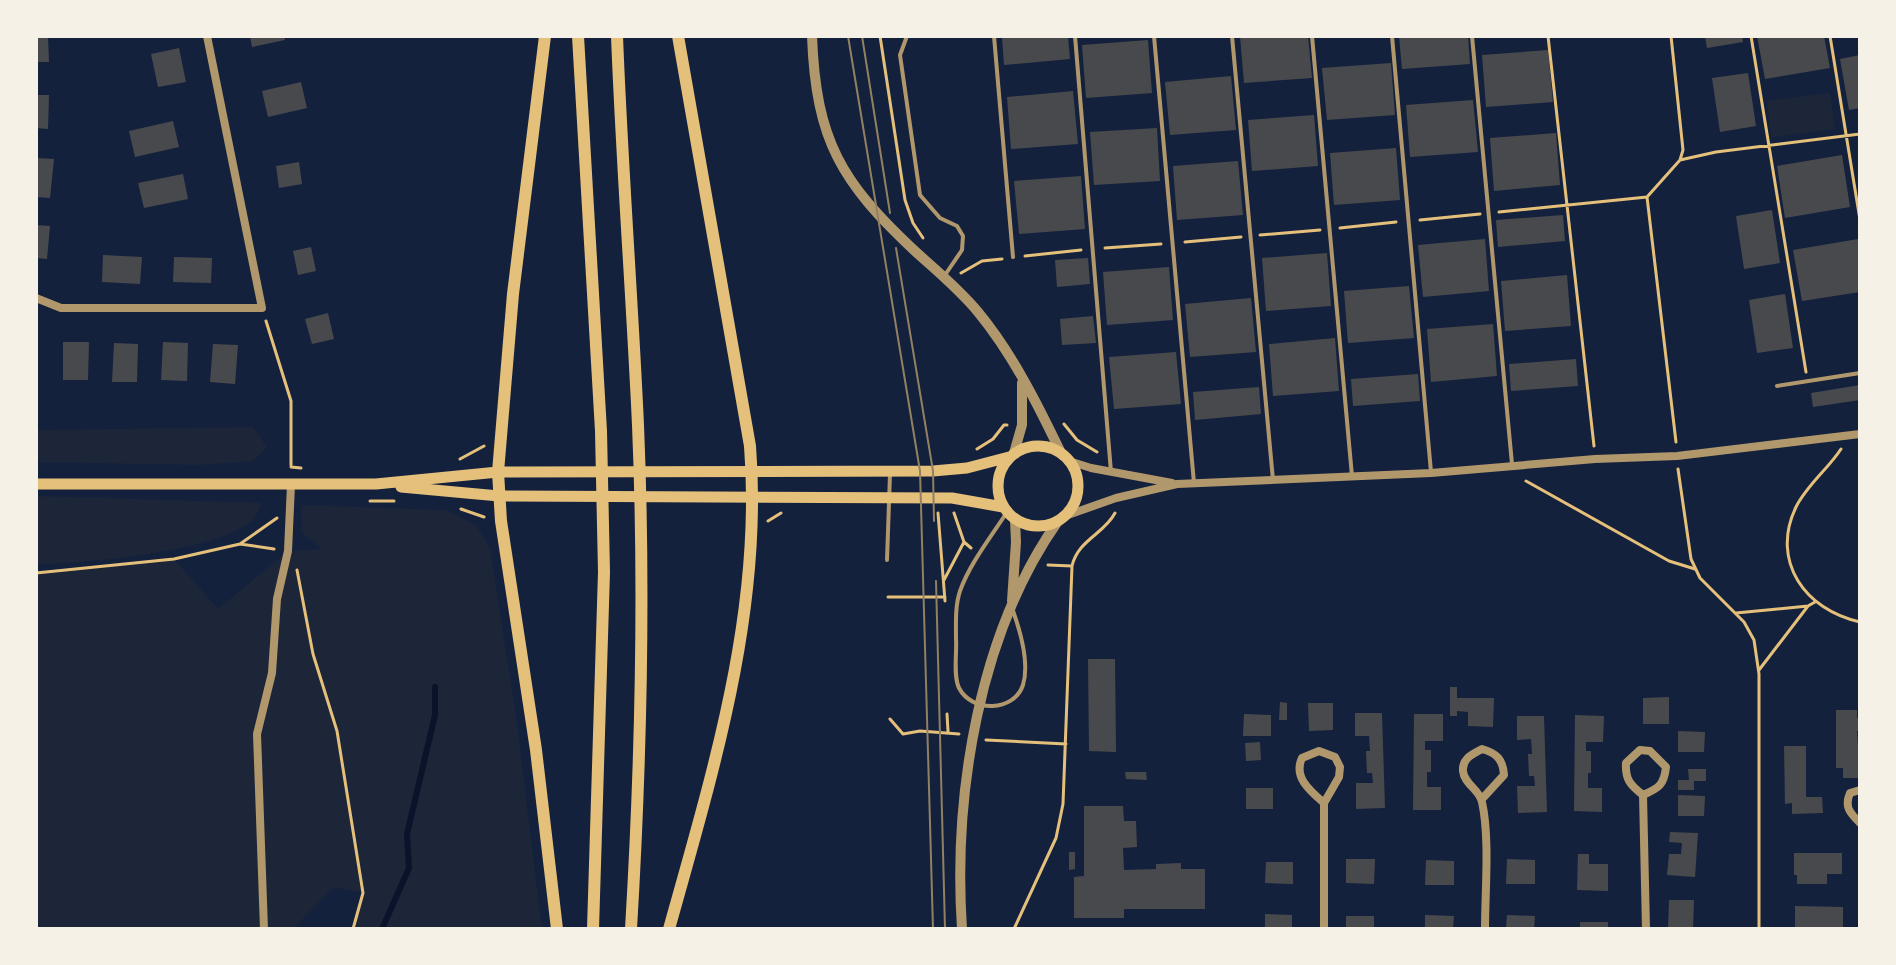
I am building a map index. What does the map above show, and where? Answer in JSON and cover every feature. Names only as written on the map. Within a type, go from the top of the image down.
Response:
[{"type":"highway","points":[[545,36],[524,186],[498,472],[557,929]]},
{"type":"highway","points":[[578,36],[601,431],[603,556],[593,929]]},
{"type":"highway","points":[[617,36],[638,425],[641,684],[631,929]]},
{"type":"highway","points":[[669,929],[743,638],[754,497],[750,446],[724,286],[678,36]]},
{"type":"main road","points":[[36,484],[376,484],[498,472],[752,473],[959,469],[1012,455],[1031,446],[1041,446],[1065,457],[1078,481],[1077,495],[1062,518],[1049,525],[1031,526],[1008,513],[967,499],[499,496],[376,484]]},
{"type":"main road","points":[[1008,513],[997,486],[999,474],[1012,455]]},
{"type":"street","points":[[36,298],[61,308],[262,308],[207,36]]},
{"type":"street","points":[[812,36],[814,77],[823,123],[838,162],[870,208],[977,310],[1003,347],[1065,457],[1111,472],[1177,484]]},
{"type":"street","points":[[1012,455],[1022,425],[1022,381]]},
{"type":"street","points":[[962,929],[958,888],[965,786],[981,705],[1011,605],[1044,541],[1062,518],[1116,498],[1177,484],[1352,478],[1595,459],[1677,458],[1860,434]]},
{"type":"street","points":[[264,929],[257,734],[272,673],[277,599],[288,551],[291,485]]},
{"type":"street","points":[[1008,513],[1016,542],[1011,605]]},
{"type":"street","points":[[1482,799],[1504,775],[1503,764],[1498,757],[1482,749],[1467,757],[1462,768],[1466,779],[1482,799],[1485,929]]},
{"type":"street","points":[[1640,750],[1650,751],[1666,767],[1665,781],[1659,788],[1643,795],[1631,786],[1625,776],[1626,763],[1640,750]]},
{"type":"street","points":[[1324,803],[1305,786],[1299,765],[1302,758],[1319,751],[1335,757],[1340,767],[1339,777],[1324,803],[1324,929]]},
{"type":"street","points":[[1860,790],[1850,793],[1846,802],[1850,813],[1860,823]]},
{"type":"street","points":[[1643,795],[1646,929]]},
{"type":"lane","points":[[907,36],[900,55],[920,195],[940,218],[957,226],[963,236],[962,250],[943,277]]},
{"type":"lane","points":[[994,36],[1013,257]]},
{"type":"lane","points":[[1075,36],[1111,472]]},
{"type":"lane","points":[[1154,36],[1194,483]]},
{"type":"lane","points":[[1232,36],[1273,481]]},
{"type":"lane","points":[[1312,36],[1352,478]]},
{"type":"lane","points":[[1392,36],[1431,473]]},
{"type":"lane","points":[[1472,36],[1513,467]]},
{"type":"lane","points":[[1777,386],[1860,373]]},
{"type":"lane","points":[[887,560],[890,471]]},
{"type":"lane","points":[[1008,513],[965,579],[956,611],[958,686],[967,698],[981,705],[1001,707],[1014,699],[1022,688],[1026,672],[1020,629],[1011,605]]},
{"type":"path","points":[[880,36],[905,200],[913,223],[924,239]]},
{"type":"path","points":[[1548,36],[1595,459]]},
{"type":"path","points":[[953,264],[961,273],[982,261],[1013,257],[1647,197],[1680,160],[1683,150],[1671,36]]},
{"type":"path","points":[[1751,36],[1807,380]]},
{"type":"path","points":[[1830,36],[1860,220]]},
{"type":"path","points":[[1680,160],[1860,134]]},
{"type":"path","points":[[1647,197],[1676,446]]},
{"type":"path","points":[[262,308],[291,401],[291,485]]},
{"type":"path","points":[[1048,424],[1063,423],[1077,440],[1110,457]]},
{"type":"path","points":[[974,450],[993,439],[1004,425],[1022,425]]},
{"type":"path","points":[[1840,438],[1841,450],[1804,493],[1791,519],[1789,555],[1799,584],[1815,602],[1831,612],[1860,622]]},
{"type":"path","points":[[453,462],[472,455],[484,446],[499,447]]},
{"type":"path","points":[[1677,458],[1695,569],[1700,578],[1736,613],[1754,640],[1759,670],[1759,929]]},
{"type":"path","points":[[291,467],[307,468]]},
{"type":"path","points":[[1526,481],[1669,561],[1695,569]]},
{"type":"path","points":[[1014,929],[1056,838],[1063,804],[1072,566],[1079,547],[1109,523],[1115,514],[1116,498]]},
{"type":"path","points":[[938,508],[945,607]]},
{"type":"path","points":[[240,544],[290,509]]},
{"type":"path","points":[[942,583],[964,542]]},
{"type":"path","points":[[36,573],[174,559],[240,544],[288,551],[300,577],[313,654],[337,731],[363,893],[353,929]]},
{"type":"path","points":[[888,597],[945,597]]},
{"type":"path","points":[[1759,670],[1808,606],[1815,602]]},
{"type":"path","points":[[1736,613],[1808,606]]},
{"type":"path","points":[[947,714],[948,731]]},
{"type":"path","points":[[890,719],[903,734],[948,731],[992,741],[1066,744]]},
{"type":"shaded area","points":[[1830,93],[1835,129],[1771,137],[1767,101]]},
{"type":"shaded area","points":[[253,427],[267,447],[253,461],[200,465],[36,462],[36,430]]},
{"type":"shaded area","points":[[36,496],[261,503],[253,520],[236,531],[212,540],[150,554],[36,564]]},
{"type":"shaded area","points":[[301,505],[446,510],[476,525],[490,548],[516,716],[542,929],[353,929],[363,893],[334,887],[293,929],[36,929],[36,573],[174,559],[218,609],[288,551],[322,549],[302,533]]},
{"type":"building","points":[[36,36],[48,36],[49,62],[36,62]]},
{"type":"building","points":[[250,36],[284,36],[285,40],[252,47]]},
{"type":"building","points":[[1068,36],[1070,59],[1004,65],[1002,37]]},
{"type":"building","points":[[1240,36],[1308,36],[1312,78],[1244,83]]},
{"type":"building","points":[[1399,36],[1468,36],[1470,64],[1402,69]]},
{"type":"building","points":[[1705,36],[1742,36],[1743,42],[1707,48]]},
{"type":"building","points":[[1757,36],[1824,36],[1830,68],[1765,79]]},
{"type":"building","points":[[1148,40],[1152,93],[1086,98],[1082,45]]},
{"type":"building","points":[[179,48],[186,82],[158,87],[151,54]]},
{"type":"building","points":[[1548,50],[1553,102],[1486,107],[1482,55]]},
{"type":"building","points":[[1860,55],[1860,108],[1849,110],[1840,59]]},
{"type":"building","points":[[1391,63],[1395,115],[1327,120],[1322,68]]},
{"type":"building","points":[[1748,73],[1756,126],[1720,132],[1712,78]]},
{"type":"building","points":[[1231,76],[1236,130],[1170,135],[1165,82]]},
{"type":"building","points":[[301,82],[307,108],[268,117],[262,91]]},
{"type":"building","points":[[1073,91],[1078,144],[1011,149],[1007,97]]},
{"type":"building","points":[[36,95],[49,95],[48,129],[36,128]]},
{"type":"building","points":[[1473,100],[1478,152],[1410,157],[1406,105]]},
{"type":"building","points":[[1314,115],[1318,166],[1252,171],[1248,120]]},
{"type":"building","points":[[173,121],[179,147],[135,157],[129,131]]},
{"type":"building","points":[[1157,128],[1160,181],[1094,185],[1090,132]]},
{"type":"building","points":[[1556,133],[1560,185],[1494,191],[1490,138]]},
{"type":"building","points":[[1396,148],[1400,200],[1334,205],[1330,153]]},
{"type":"building","points":[[1842,155],[1850,207],[1785,218],[1777,166]]},
{"type":"building","points":[[36,158],[54,159],[50,198],[36,197]]},
{"type":"building","points":[[1238,161],[1243,215],[1177,220],[1173,166]]},
{"type":"building","points":[[299,162],[302,184],[279,188],[276,166]]},
{"type":"building","points":[[183,174],[188,199],[144,208],[138,183]]},
{"type":"building","points":[[1081,176],[1085,229],[1019,234],[1014,181]]},
{"type":"building","points":[[1772,210],[1780,263],[1744,269],[1736,216]]},
{"type":"building","points":[[1563,215],[1565,241],[1498,247],[1496,220]]},
{"type":"building","points":[[36,225],[50,226],[47,259],[36,258]]},
{"type":"building","points":[[1485,239],[1489,291],[1423,297],[1418,245]]},
{"type":"building","points":[[1858,239],[1860,292],[1802,301],[1793,250]]},
{"type":"building","points":[[311,247],[316,271],[298,275],[293,251]]},
{"type":"building","points":[[1327,253],[1331,306],[1266,311],[1262,258]]},
{"type":"building","points":[[103,255],[142,257],[140,284],[102,282]]},
{"type":"building","points":[[174,257],[212,258],[211,283],[173,282]]},
{"type":"building","points":[[1088,258],[1090,284],[1057,287],[1055,260]]},
{"type":"building","points":[[1169,267],[1173,320],[1107,325],[1103,272]]},
{"type":"building","points":[[1567,275],[1571,326],[1505,331],[1501,281]]},
{"type":"building","points":[[1409,286],[1414,338],[1348,343],[1344,291]]},
{"type":"building","points":[[1785,294],[1793,348],[1757,353],[1749,300]]},
{"type":"building","points":[[1251,298],[1256,352],[1190,357],[1185,304]]},
{"type":"building","points":[[328,313],[334,339],[312,344],[305,319]]},
{"type":"building","points":[[1093,316],[1096,343],[1062,345],[1060,319]]},
{"type":"building","points":[[1493,324],[1497,376],[1431,382],[1427,329]]},
{"type":"building","points":[[1335,338],[1339,391],[1273,396],[1269,344]]},
{"type":"building","points":[[63,342],[89,342],[88,380],[63,380]]},
{"type":"building","points":[[163,342],[188,343],[187,381],[161,380]]},
{"type":"building","points":[[114,343],[138,344],[137,382],[112,382]]},
{"type":"building","points":[[213,344],[238,345],[235,384],[210,382]]},
{"type":"building","points":[[1176,352],[1181,404],[1114,409],[1109,357]]},
{"type":"building","points":[[1576,359],[1578,386],[1511,391],[1509,364]]},
{"type":"building","points":[[1418,374],[1420,401],[1353,406],[1351,379]]},
{"type":"building","points":[[1860,385],[1860,400],[1813,407],[1811,393]]},
{"type":"building","points":[[1259,387],[1261,414],[1195,420],[1193,392]]},
{"type":"building","points":[[1088,659],[1115,659],[1116,752],[1089,751]]},
{"type":"building","points":[[1450,687],[1457,687],[1457,698],[1494,698],[1493,727],[1468,726],[1468,712],[1457,711],[1457,716],[1450,716]]},
{"type":"building","points":[[1669,697],[1669,724],[1643,724],[1643,698]]},
{"type":"building","points":[[1280,702],[1287,703],[1287,720],[1279,720]]},
{"type":"building","points":[[1308,703],[1333,703],[1333,730],[1309,731]]},
{"type":"building","points":[[1836,710],[1857,710],[1857,718],[1860,717],[1860,731],[1857,731],[1860,778],[1843,778],[1843,768],[1836,768]]},
{"type":"building","points":[[1355,713],[1382,713],[1385,808],[1356,809],[1356,783],[1373,783],[1372,773],[1367,773],[1369,736],[1355,736]]},
{"type":"building","points":[[1244,714],[1271,715],[1271,736],[1243,736]]},
{"type":"building","points":[[1414,714],[1443,714],[1443,741],[1425,741],[1425,750],[1431,750],[1427,787],[1441,787],[1441,810],[1413,810]]},
{"type":"building","points":[[1575,715],[1604,716],[1603,742],[1586,742],[1586,751],[1591,751],[1588,788],[1602,788],[1602,812],[1574,811]]},
{"type":"building","points":[[1517,716],[1544,716],[1547,812],[1518,813],[1517,786],[1535,786],[1534,776],[1529,776],[1531,739],[1517,740]]},
{"type":"building","points":[[1678,731],[1705,732],[1704,752],[1678,752]]},
{"type":"building","points":[[1260,742],[1261,760],[1246,761],[1245,743]]},
{"type":"building","points":[[1784,746],[1806,746],[1806,797],[1822,797],[1823,813],[1792,814],[1792,803],[1785,804]]},
{"type":"building","points":[[1688,769],[1706,769],[1706,781],[1694,781],[1694,790],[1678,790],[1678,780],[1689,780]]},
{"type":"building","points":[[1125,772],[1146,772],[1147,780],[1126,779]]},
{"type":"building","points":[[1246,788],[1273,788],[1273,809],[1246,809]]},
{"type":"building","points":[[1678,795],[1705,796],[1704,816],[1678,816]]},
{"type":"building","points":[[1084,806],[1123,806],[1124,821],[1136,821],[1137,847],[1123,848],[1124,870],[1156,869],[1156,864],[1181,863],[1181,869],[1205,869],[1205,909],[1124,909],[1124,918],[1074,918],[1074,877],[1084,876]]},
{"type":"building","points":[[1670,832],[1698,833],[1695,877],[1667,875],[1669,854],[1681,854],[1682,843],[1669,842]]},
{"type":"building","points":[[1069,852],[1075,852],[1075,869],[1069,870]]},
{"type":"building","points":[[1794,853],[1842,853],[1842,874],[1827,874],[1827,884],[1797,884]]},
{"type":"building","points":[[1578,854],[1589,854],[1589,864],[1608,864],[1608,891],[1577,890]]},
{"type":"building","points":[[1346,859],[1375,859],[1374,884],[1346,883]]},
{"type":"building","points":[[1507,859],[1535,860],[1535,884],[1506,884]]},
{"type":"building","points":[[1426,860],[1454,861],[1454,885],[1425,885]]},
{"type":"building","points":[[1266,862],[1293,862],[1293,884],[1265,883]]},
{"type":"building","points":[[1669,900],[1694,900],[1693,929],[1668,929]]},
{"type":"building","points":[[1795,906],[1843,907],[1843,928],[1795,929]]},
{"type":"building","points":[[1265,914],[1292,915],[1292,929],[1265,929]]},
{"type":"building","points":[[1425,915],[1454,916],[1453,929],[1425,929]]},
{"type":"building","points":[[1507,915],[1535,916],[1534,929],[1506,929]]},
{"type":"building","points":[[1346,916],[1374,916],[1374,929],[1346,929]]},
{"type":"building","points":[[1580,922],[1608,922],[1608,929],[1580,929]]},
{"type":"waterway","points":[[382,929],[409,868],[407,834],[435,715],[435,687]]},
{"type":"tram line","points":[[848,36],[920,471],[933,929]]},
{"type":"tram line","points":[[862,36],[890,213]]},
{"type":"tram line","points":[[896,248],[933,471],[934,521]]},
{"type":"tram line","points":[[936,581],[945,929]]}]
